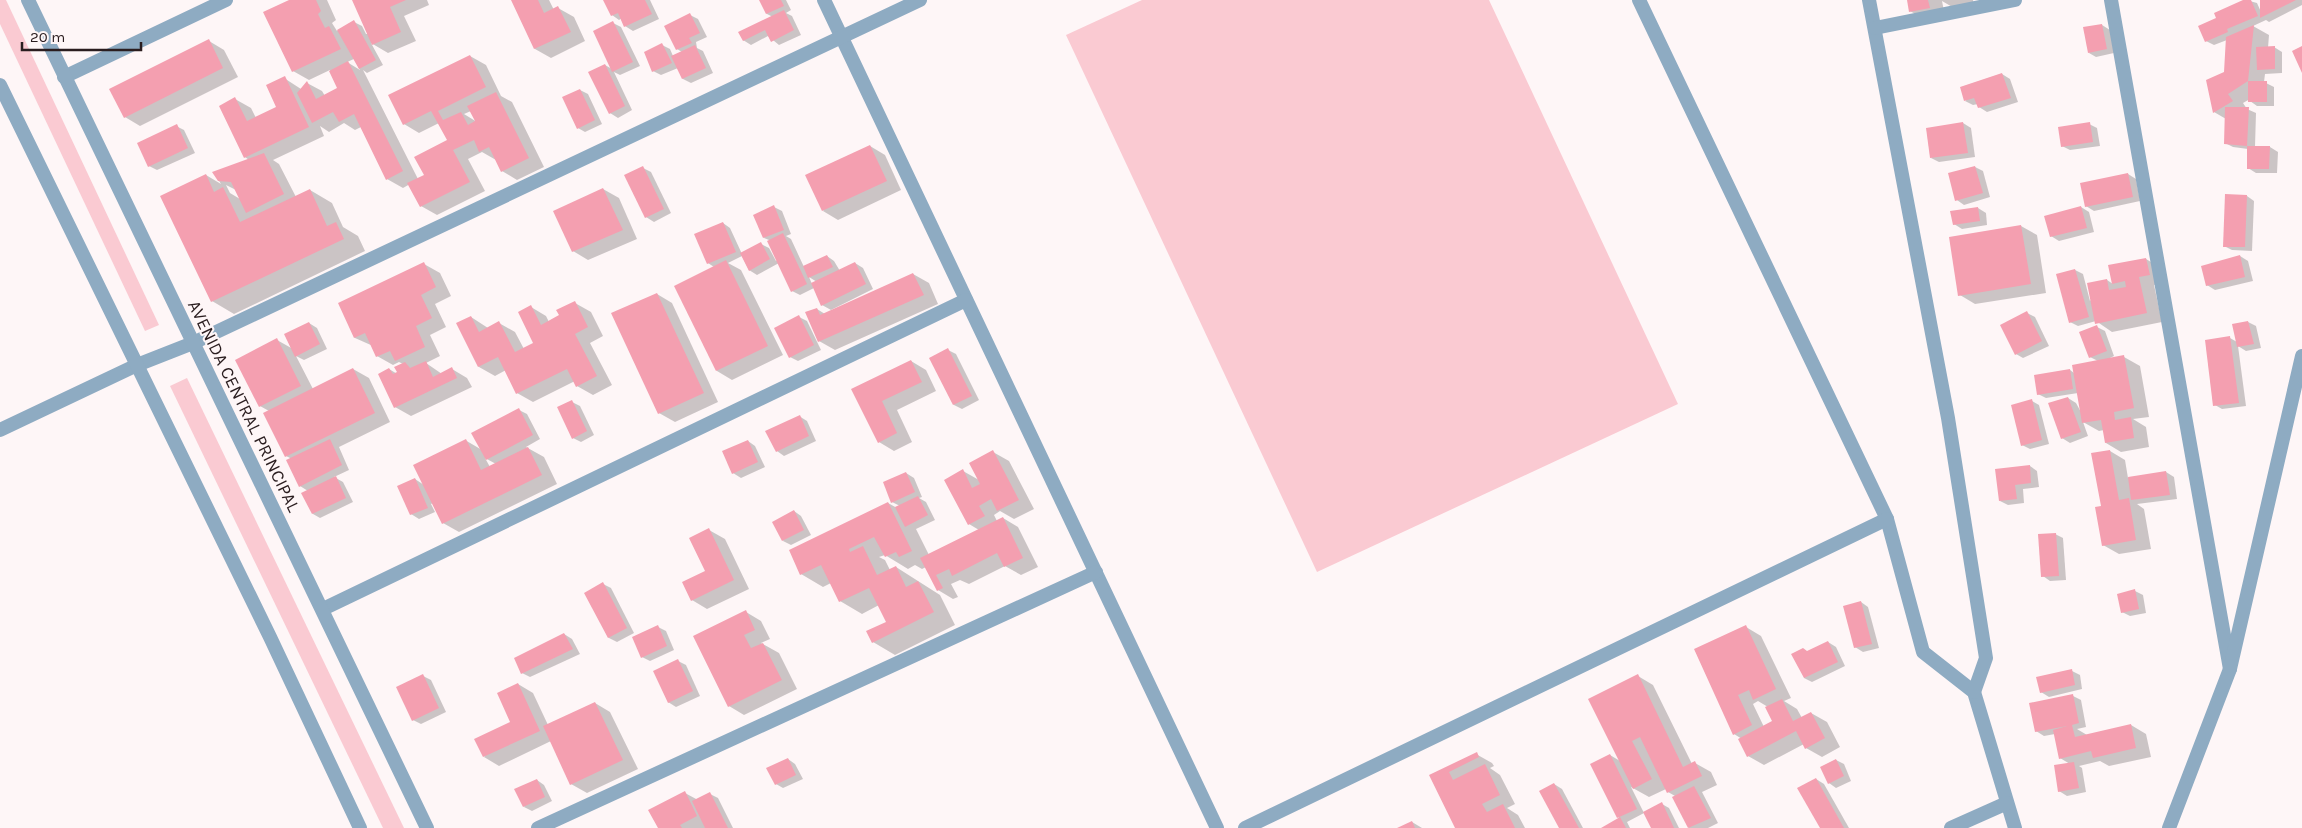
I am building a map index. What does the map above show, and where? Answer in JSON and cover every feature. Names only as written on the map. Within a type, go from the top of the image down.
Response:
[{"type":"street","name":"AVENIDA CENTRAL PRINCIPAL","points":[[28,0],[427,828]]},
{"type":"street","points":[[64,77],[226,0]]},
{"type":"street","points":[[824,0],[1218,828]]},
{"type":"street","points":[[0,430],[137,365],[193,343],[920,0]]},
{"type":"street","points":[[1639,0],[1887,519],[1923,652],[1974,692]]},
{"type":"street","points":[[1869,0],[1948,418],[1986,658],[1974,692],[2015,828]]},
{"type":"street","points":[[1875,28],[2015,0]]},
{"type":"street","points":[[2111,0],[2230,669]]},
{"type":"street","points":[[0,85],[360,828]]},
{"type":"street","points":[[323,610],[966,300]]},
{"type":"street","points":[[2169,828],[2230,669],[2302,356]]},
{"type":"street","points":[[1245,828],[1887,519]]},
{"type":"street","points":[[538,828],[1096,572]]},
{"type":"street","points":[[1950,828],[2006,803]]},
{"type":"shaded area","points":[[0,0],[6,0],[159,325],[145,331],[0,24]]},
{"type":"shaded area","points":[[1142,0],[1489,0],[1678,404],[1317,572],[1066,35]]},
{"type":"shaded area","points":[[187,378],[404,828],[383,828],[170,386]]},
{"type":"building","points":[[289,0],[316,0],[321,11],[318,14],[325,28],[329,26],[341,49],[292,72],[263,12]]},
{"type":"building","points":[[352,0],[406,0],[390,7],[401,32],[372,45]]},
{"type":"building","points":[[511,0],[538,0],[544,13],[558,6],[571,32],[534,49]]},
{"type":"building","points":[[603,0],[645,0],[652,14],[624,27],[618,13],[611,16]]},
{"type":"building","points":[[759,0],[781,0],[784,6],[766,14]]},
{"type":"building","points":[[1907,0],[1928,0],[1930,8],[1909,12]]},
{"type":"building","points":[[2243,0],[2251,0],[2258,16],[2227,29],[2228,32],[2205,42],[2198,26],[2216,18],[2214,13]]},
{"type":"building","points":[[2260,0],[2296,0],[2260,18]]},
{"type":"building","points":[[784,10],[794,30],[771,42],[765,30],[743,41],[738,32]]},
{"type":"building","points":[[690,13],[700,33],[689,38],[692,43],[676,50],[664,26]]},
{"type":"building","points":[[354,20],[376,60],[359,69],[337,30]]},
{"type":"building","points":[[613,21],[633,62],[612,72],[593,31]]},
{"type":"building","points":[[2102,24],[2107,49],[2088,53],[2083,27]]},
{"type":"building","points":[[2254,25],[2248,81],[2228,94],[2233,101],[2213,113],[2206,80],[2224,72],[2226,37]]},
{"type":"building","points":[[209,39],[223,68],[124,118],[109,89]]},
{"type":"building","points":[[662,43],[672,63],[652,72],[644,52]]},
{"type":"building","points":[[695,45],[706,68],[682,79],[671,56]]},
{"type":"building","points":[[2275,46],[2275,69],[2257,70],[2256,47]]},
{"type":"building","points":[[2302,46],[2302,73],[2292,51]]},
{"type":"building","points":[[470,55],[486,87],[438,111],[443,120],[461,112],[468,125],[475,121],[467,106],[496,92],[529,158],[501,172],[489,147],[479,152],[474,140],[453,150],[470,182],[420,207],[407,183],[424,175],[414,157],[447,140],[431,111],[403,125],[388,95]]},
{"type":"building","points":[[348,61],[403,171],[386,180],[354,114],[339,122],[333,112],[312,123],[297,93],[307,81],[316,99],[337,88],[329,71]]},
{"type":"building","points":[[605,64],[625,106],[609,114],[588,72]]},
{"type":"building","points":[[2002,73],[2011,98],[1978,108],[1974,98],[1964,101],[1960,87]]},
{"type":"building","points":[[285,76],[309,127],[244,158],[219,106],[235,97],[247,121],[276,107],[266,85]]},
{"type":"building","points":[[2248,81],[2267,81],[2267,102],[2248,102]]},
{"type":"building","points":[[580,89],[595,120],[577,129],[562,97]]},
{"type":"building","points":[[2225,107],[2249,107],[2247,146],[2224,144]]},
{"type":"building","points":[[1963,122],[1968,153],[1930,158],[1926,128]]},
{"type":"building","points":[[2090,122],[2093,142],[2061,147],[2058,127]]},
{"type":"building","points":[[177,124],[188,148],[148,167],[137,143]]},
{"type":"building","points":[[870,145],[887,181],[822,211],[805,175]]},
{"type":"building","points":[[2247,146],[2270,146],[2269,169],[2247,169]]},
{"type":"building","points":[[264,153],[284,194],[246,213],[231,182],[218,181],[212,172]]},
{"type":"building","points":[[643,166],[664,209],[645,218],[624,175]]},
{"type":"building","points":[[1975,166],[1983,193],[1955,201],[1948,173]]},
{"type":"building","points":[[2128,173],[2133,197],[2085,207],[2080,183]]},
{"type":"building","points":[[206,174],[214,192],[223,187],[240,222],[310,189],[327,226],[336,222],[344,239],[211,302],[160,196]]},
{"type":"building","points":[[603,188],[623,230],[572,252],[553,211]]},
{"type":"building","points":[[2225,194],[2247,195],[2245,247],[2223,247]]},
{"type":"building","points":[[774,205],[784,230],[763,238],[753,215]]},
{"type":"building","points":[[2081,206],[2087,228],[2050,237],[2044,216]]},
{"type":"building","points":[[1978,207],[1980,221],[1953,225],[1950,211]]},
{"type":"building","points":[[723,222],[736,252],[707,264],[694,234]]},
{"type":"building","points":[[2021,225],[2031,284],[1958,296],[1949,237]]},
{"type":"building","points":[[783,233],[807,284],[791,292],[767,241]]},
{"type":"building","points":[[761,242],[770,259],[749,271],[740,253]]},
{"type":"building","points":[[827,255],[833,267],[808,278],[803,266]]},
{"type":"building","points":[[2240,255],[2245,277],[2206,286],[2201,266]]},
{"type":"building","points":[[2146,258],[2150,275],[2139,277],[2147,313],[2095,324],[2087,283],[2107,279],[2109,290],[2126,287],[2125,281],[2112,284],[2108,265]]},
{"type":"building","points":[[726,260],[768,346],[716,371],[674,286]]},
{"type":"building","points":[[424,262],[436,287],[421,295],[432,318],[416,326],[425,347],[395,361],[390,351],[376,357],[365,333],[354,338],[338,303]]},
{"type":"building","points":[[855,262],[866,284],[821,306],[811,283]]},
{"type":"building","points":[[2075,269],[2089,317],[2069,323],[2056,274]]},
{"type":"building","points":[[913,273],[924,295],[818,342],[805,312],[817,308],[820,315]]},
{"type":"building","points":[[657,293],[704,393],[658,414],[611,313]]},
{"type":"building","points":[[575,301],[588,327],[575,334],[597,376],[576,387],[567,369],[516,394],[498,357],[478,367],[456,323],[471,316],[479,332],[499,321],[515,352],[533,343],[518,312],[531,305],[541,325],[559,315],[556,310]]},
{"type":"building","points":[[2027,311],[2042,341],[2015,355],[2000,325]]},
{"type":"building","points":[[799,315],[814,345],[789,358],[774,328]]},
{"type":"building","points":[[2248,321],[2254,344],[2237,347],[2232,324]]},
{"type":"building","points":[[309,322],[320,344],[295,357],[284,334]]},
{"type":"building","points":[[2097,325],[2107,351],[2089,358],[2079,332]]},
{"type":"building","points":[[2230,336],[2239,403],[2213,406],[2205,340]]},
{"type":"building","points":[[277,338],[301,386],[259,407],[235,360]]},
{"type":"building","points":[[948,348],[972,396],[953,405],[929,358]]},
{"type":"building","points":[[2124,355],[2134,408],[2114,412],[2115,420],[2131,417],[2134,438],[2105,443],[2101,420],[2082,423],[2072,365]]},
{"type":"building","points":[[911,360],[922,382],[882,401],[897,433],[878,443],[851,389]]},
{"type":"building","points":[[426,361],[433,377],[452,367],[457,378],[394,408],[378,374],[389,368],[393,374],[397,372],[394,367],[405,362],[410,368]]},
{"type":"building","points":[[353,368],[375,413],[285,457],[263,413]]},
{"type":"building","points":[[2070,369],[2073,389],[2037,395],[2034,375]]},
{"type":"building","points":[[2068,397],[2081,432],[2061,439],[2048,403]]},
{"type":"building","points":[[2032,399],[2042,440],[2021,446],[2011,405]]},
{"type":"building","points":[[572,400],[587,431],[572,439],[557,407]]},
{"type":"building","points":[[519,408],[533,435],[486,460],[471,433]]},
{"type":"building","points":[[800,415],[809,436],[776,452],[765,431]]},
{"type":"building","points":[[330,439],[342,465],[299,487],[286,460]]},
{"type":"building","points":[[466,439],[481,470],[528,447],[542,475],[442,524],[413,465]]},
{"type":"building","points":[[748,440],[758,462],[732,474],[722,451]]},
{"type":"building","points":[[993,450],[1019,500],[997,511],[991,499],[979,506],[985,516],[968,525],[944,480],[963,469],[972,488],[980,484],[969,463]]},
{"type":"building","points":[[2110,450],[2119,500],[2129,498],[2136,540],[2102,546],[2095,507],[2101,506],[2091,453]]},
{"type":"building","points":[[2030,465],[2031,483],[2015,485],[2017,499],[1999,501],[1995,469]]},
{"type":"building","points":[[2166,471],[2170,495],[2131,500],[2128,477]]},
{"type":"building","points":[[906,472],[915,492],[891,503],[883,482]]},
{"type":"building","points":[[336,476],[346,498],[312,514],[301,493]]},
{"type":"building","points":[[415,478],[428,508],[410,515],[397,486]]},
{"type":"building","points":[[918,496],[928,515],[905,527],[895,507]]},
{"type":"building","points":[[888,502],[912,551],[899,557],[896,552],[885,557],[874,537],[849,549],[850,552],[863,546],[877,575],[896,566],[906,587],[918,581],[934,612],[872,643],[866,631],[886,622],[869,588],[839,602],[821,565],[800,575],[789,550]]},
{"type":"building","points":[[794,510],[804,530],[782,541],[772,522]]},
{"type":"building","points":[[1003,517],[1023,558],[1004,567],[997,553],[952,576],[949,569],[936,575],[943,588],[937,591],[920,558]]},
{"type":"building","points":[[709,528],[734,580],[691,601],[682,582],[705,571],[689,538]]},
{"type":"building","points":[[2056,533],[2059,576],[2041,577],[2038,534]]},
{"type":"building","points":[[603,582],[627,628],[608,638],[584,593]]},
{"type":"building","points":[[2135,589],[2139,609],[2121,613],[2117,594]]},
{"type":"building","points":[[1861,601],[1872,644],[1854,648],[1843,606]]},
{"type":"building","points":[[746,610],[755,630],[744,635],[751,648],[763,643],[782,680],[728,707],[693,636]]},
{"type":"building","points":[[658,625],[667,646],[641,658],[632,637]]},
{"type":"building","points":[[1746,625],[1776,689],[1753,700],[1749,690],[1738,695],[1752,725],[1733,735],[1694,649]]},
{"type":"building","points":[[564,633],[573,649],[521,674],[514,658]]},
{"type":"building","points":[[1828,641],[1838,662],[1804,678],[1791,654],[1803,648],[1807,651]]},
{"type":"building","points":[[678,659],[693,691],[668,703],[653,671]]},
{"type":"building","points":[[2072,669],[2075,685],[2040,693],[2036,677]]},
{"type":"building","points":[[423,674],[439,708],[412,721],[396,687]]},
{"type":"building","points":[[1638,674],[1683,767],[1695,761],[1702,776],[1667,793],[1640,737],[1632,741],[1652,779],[1633,789],[1588,699]]},
{"type":"building","points":[[518,683],[540,731],[483,757],[474,739],[510,722],[497,693]]},
{"type":"building","points":[[2073,694],[2079,723],[2072,725],[2075,737],[2131,724],[2136,748],[2093,758],[2091,751],[2059,759],[2053,730],[2067,726],[2035,732],[2029,703]]},
{"type":"building","points":[[1782,699],[1793,721],[1811,712],[1825,738],[1805,749],[1796,731],[1747,757],[1738,739],[1772,721],[1765,707]]},
{"type":"building","points":[[595,702],[623,760],[570,785],[543,726]]},
{"type":"building","points":[[1477,752],[1479,757],[1449,772],[1453,780],[1485,764],[1500,795],[1482,804],[1487,812],[1503,804],[1515,828],[1455,828],[1429,775]]},
{"type":"building","points":[[1610,754],[1637,809],[1617,818],[1590,764]]},
{"type":"building","points":[[788,758],[796,775],[775,785],[766,768]]},
{"type":"building","points":[[1836,759],[1844,776],[1828,784],[1820,767]]},
{"type":"building","points":[[2074,762],[2079,788],[2058,792],[2054,765]]},
{"type":"building","points":[[1816,778],[1844,828],[1820,828],[1797,788]]},
{"type":"building","points":[[537,779],[545,797],[523,807],[514,789]]},
{"type":"building","points":[[1554,783],[1579,828],[1559,828],[1539,791]]},
{"type":"building","points":[[1694,786],[1711,818],[1688,828],[1672,797]]},
{"type":"building","points":[[685,791],[697,816],[680,825],[682,828],[658,828],[648,810]]},
{"type":"building","points":[[710,792],[728,828],[705,828],[692,801]]},
{"type":"building","points":[[1662,802],[1674,828],[1651,828],[1643,812]]},
{"type":"building","points":[[1620,817],[1626,828],[1601,828]]},
{"type":"building","points":[[1412,821],[1415,828],[1397,828]]}]
